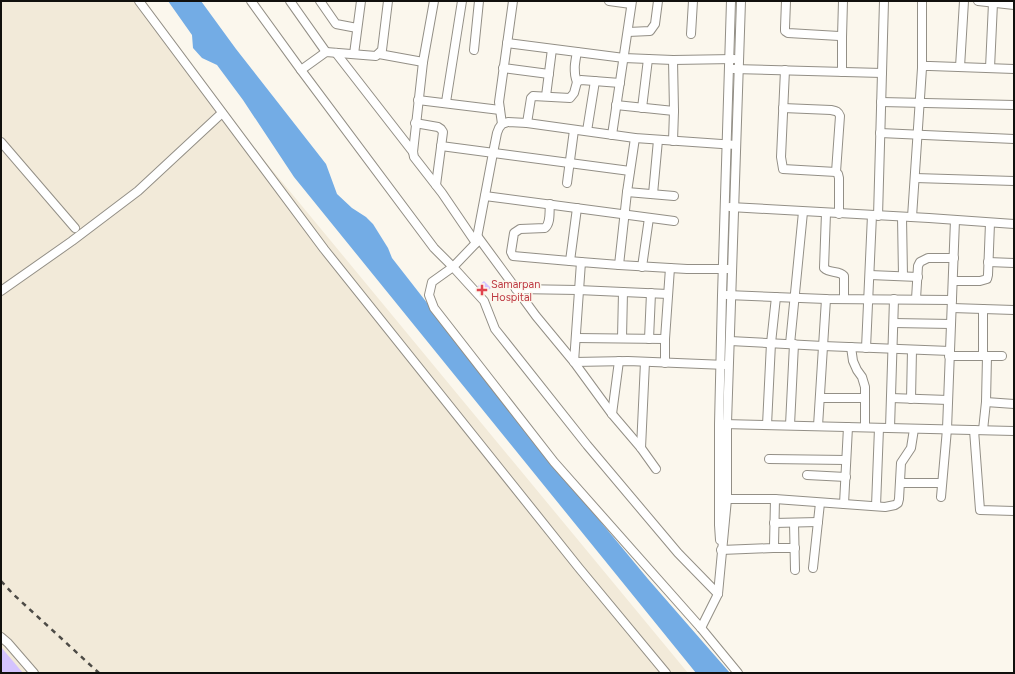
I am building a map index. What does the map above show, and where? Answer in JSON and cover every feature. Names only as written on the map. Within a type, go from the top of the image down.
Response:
[{"type":"street","points":[[139,1],[324,249],[666,673]]},
{"type":"street","points":[[251,1],[434,248],[484,301],[495,329],[587,445],[678,553],[718,594]]},
{"type":"street","points":[[290,1],[326,52]]},
{"type":"street","points":[[320,1],[336,24],[357,28]]},
{"type":"street","points":[[354,54],[361,1]]},
{"type":"street","points":[[379,54],[382,50],[388,1]]},
{"type":"street","points":[[434,1],[423,62],[415,123],[414,157],[536,316],[574,362],[612,414],[641,448],[656,470]]},
{"type":"street","points":[[446,102],[462,1]]},
{"type":"street","points":[[474,50],[479,1]]},
{"type":"street","points":[[502,124],[499,102],[513,1]]},
{"type":"street","points":[[609,1],[632,2],[612,135]]},
{"type":"street","points":[[628,32],[650,31],[655,24],[658,1]]},
{"type":"street","points":[[691,34],[693,1]]},
{"type":"street","points":[[701,628],[718,594],[721,550],[725,528],[720,365],[731,1]]},
{"type":"street","points":[[723,424],[729,365],[732,295],[740,1]]},
{"type":"street","points":[[786,1],[785,31],[788,33],[839,36],[842,38]]},
{"type":"street","points":[[842,72],[843,1]]},
{"type":"street","points":[[866,348],[880,133],[884,1]]},
{"type":"street","points":[[912,217],[922,68],[922,1]]},
{"type":"street","points":[[960,67],[964,1]]},
{"type":"street","points":[[978,1],[1014,5]]},
{"type":"street","points":[[990,68],[993,3]]},
{"type":"street","points":[[507,43],[624,58],[673,60],[739,59]]},
{"type":"street","points":[[546,96],[552,49]]},
{"type":"street","points":[[301,70],[326,52],[376,56],[379,54],[423,62]]},
{"type":"street","points":[[527,123],[531,98],[536,95],[570,98],[574,93],[576,82],[574,70],[577,52]]},
{"type":"street","points":[[336,53],[413,152]]},
{"type":"street","points":[[642,108],[648,59]]},
{"type":"street","points":[[672,141],[674,111],[673,60]]},
{"type":"street","points":[[922,68],[925,66],[930,66],[1014,69]]},
{"type":"street","points":[[503,68],[549,74]]},
{"type":"street","points":[[729,69],[882,73]]},
{"type":"street","points":[[785,70],[781,157],[783,168],[836,172]]},
{"type":"street","points":[[576,82],[581,80],[620,83]]},
{"type":"street","points":[[587,131],[595,81]]},
{"type":"street","points":[[418,100],[446,102],[500,110]]},
{"type":"street","points":[[881,102],[1014,106]]},
{"type":"street","points":[[616,105],[674,111]]},
{"type":"street","points":[[784,108],[837,111],[839,113],[836,172],[839,178],[839,214]]},
{"type":"street","points":[[1,291],[72,241],[138,191],[222,113]]},
{"type":"street","points":[[736,145],[635,138],[527,123],[508,122],[502,124],[497,133],[492,153],[477,240],[453,267],[432,282],[429,295],[434,308],[554,462],[701,628],[738,673]]},
{"type":"street","points":[[415,123],[435,126],[442,129],[436,184]]},
{"type":"street","points":[[567,183],[574,130]]},
{"type":"street","points":[[880,133],[1014,139]]},
{"type":"street","points":[[619,265],[624,215],[635,138]]},
{"type":"street","points":[[653,194],[658,140]]},
{"type":"street","points":[[1,142],[74,228]]},
{"type":"street","points":[[441,146],[630,171]]},
{"type":"street","points":[[915,178],[1014,181]]},
{"type":"street","points":[[627,192],[674,196]]},
{"type":"street","points":[[485,196],[674,221]]},
{"type":"street","points":[[550,204],[548,226],[541,229],[520,229],[514,233],[513,256],[642,267],[732,269]]},
{"type":"street","points":[[725,207],[1014,224]]},
{"type":"street","points":[[570,261],[577,208]]},
{"type":"street","points":[[790,425],[795,298],[804,212]]},
{"type":"street","points":[[826,213],[824,268],[842,273],[844,276],[844,299]]},
{"type":"street","points":[[902,217],[903,276]]},
{"type":"street","points":[[642,267],[649,218]]},
{"type":"street","points":[[942,497],[947,429],[955,220]]},
{"type":"street","points":[[953,281],[987,279],[990,222]]},
{"type":"street","points":[[916,299],[918,266],[920,262],[928,258],[954,258]]},
{"type":"street","points":[[574,362],[581,262]]},
{"type":"street","points":[[988,262],[1014,263]]},
{"type":"street","points":[[665,363],[665,339],[670,268]]},
{"type":"street","points":[[870,275],[918,277]]},
{"type":"street","points":[[516,289],[668,294]]},
{"type":"street","points":[[622,338],[623,292]]},
{"type":"street","points":[[649,339],[651,293]]},
{"type":"street","points":[[722,295],[826,299],[916,299],[983,309],[1014,310]]},
{"type":"street","points":[[766,425],[771,343],[776,297]]},
{"type":"street","points":[[818,426],[826,299]]},
{"type":"street","points":[[890,428],[894,299]]},
{"type":"street","points":[[983,309],[986,402],[979,430],[980,510],[1014,511]]},
{"type":"street","points":[[894,323],[951,324]]},
{"type":"street","points":[[576,338],[665,339]]},
{"type":"street","points":[[730,341],[1002,356]]},
{"type":"street","points":[[851,347],[853,361],[864,380],[865,427]]},
{"type":"street","points":[[911,399],[912,350]]},
{"type":"street","points":[[574,362],[619,361],[729,365]]},
{"type":"street","points":[[612,414],[619,361]]},
{"type":"street","points":[[641,448],[645,362]]},
{"type":"street","points":[[820,398],[865,398]]},
{"type":"street","points":[[891,398],[948,400]]},
{"type":"street","points":[[986,402],[1014,404]]},
{"type":"street","points":[[723,424],[1014,431]]},
{"type":"street","points":[[844,504],[848,427]]},
{"type":"street","points":[[876,506],[879,428]]},
{"type":"street","points":[[723,499],[774,499],[820,503],[890,506],[898,503],[901,462],[911,448],[914,428]]},
{"type":"street","points":[[769,459],[846,460]]},
{"type":"street","points":[[807,475],[846,477]]},
{"type":"street","points":[[900,483],[942,483]]},
{"type":"street","points":[[773,548],[774,499]]},
{"type":"street","points":[[813,568],[820,503]]},
{"type":"street","points":[[774,523],[818,522]]},
{"type":"street","points":[[794,523],[795,570]]},
{"type":"street","points":[[721,550],[795,548]]},
{"type":"street","points":[[1,637],[34,673]]},
{"type":"shaded area","points":[[1,1],[143,1],[216,102],[688,673],[1,673]]},
{"type":"water","points":[[168,1],[201,1],[236,49],[326,164],[337,194],[373,224],[388,248],[392,258],[552,463],[648,579],[730,673],[696,673],[294,177],[243,100],[217,65],[202,58],[193,48],[192,35]]},
{"type":"building","points":[[484,281],[491,288],[484,293],[478,286]]},
{"type":"building","points":[[1,647],[23,673],[1,673]]},
{"type":"railway","points":[[1,581],[13,594],[99,673]]},
{"type":"place","name":"Samarpan Hospital","points":[[482,290]]}]
